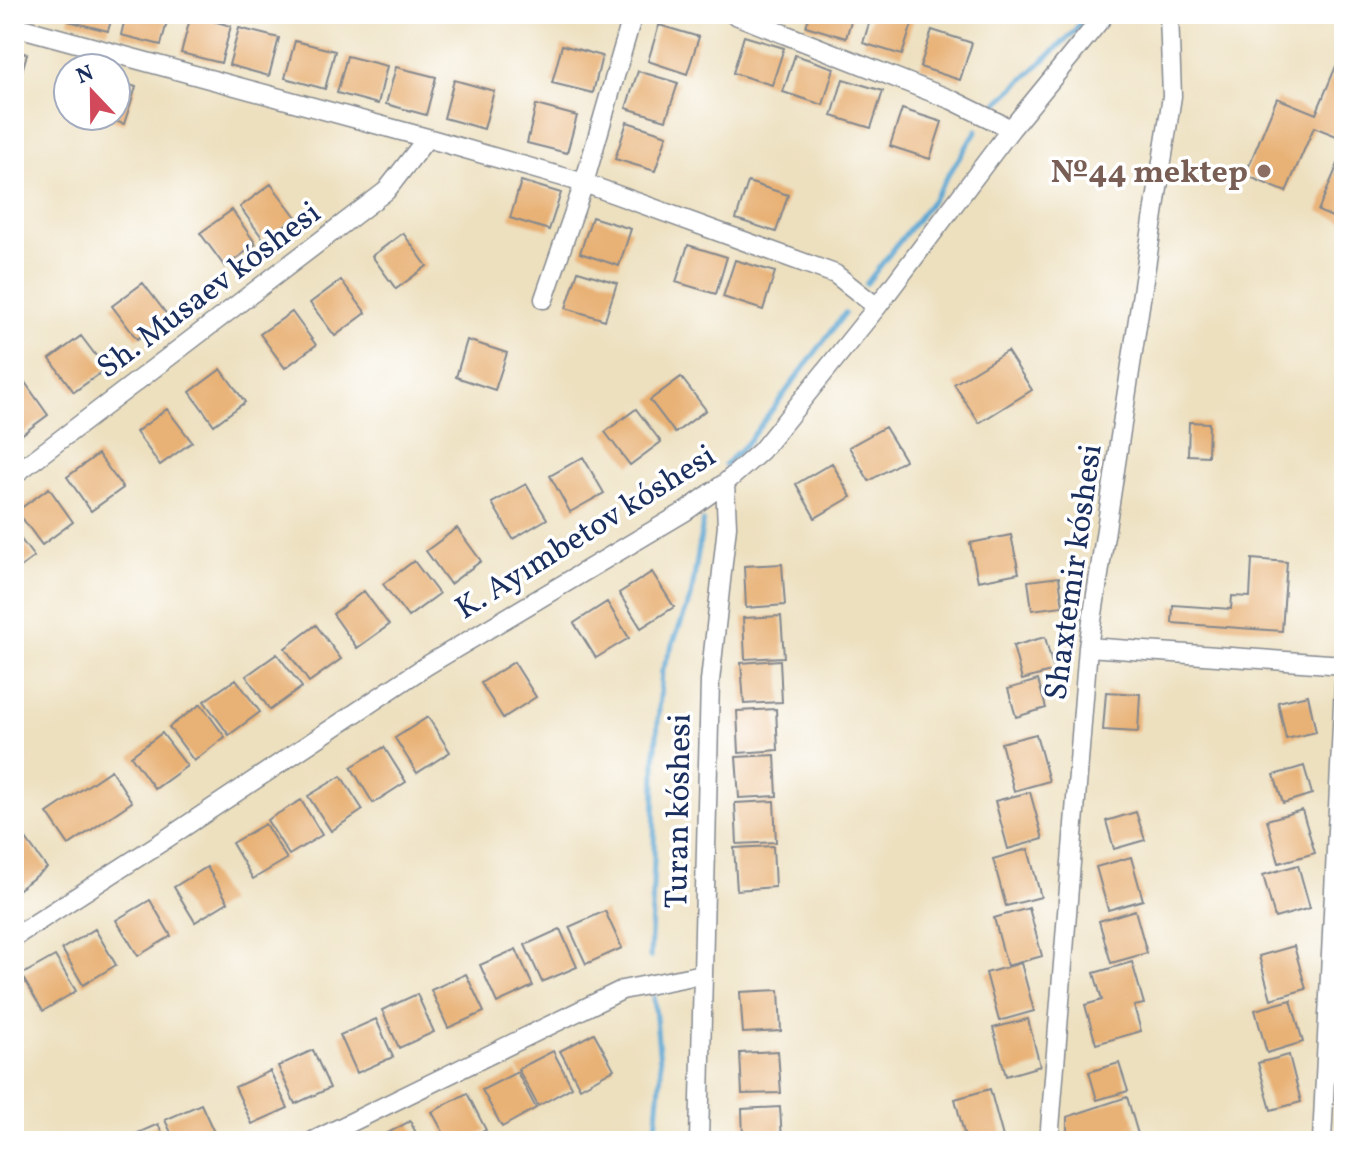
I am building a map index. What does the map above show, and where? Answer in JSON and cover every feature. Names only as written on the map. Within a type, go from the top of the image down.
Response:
[{"type":"street","points":[[544,299],[584,183],[633,14]]},
{"type":"street","points":[[733,14],[952,100],[1011,129]]},
{"type":"street","name":"K. Ayımbetov kóshesi","points":[[14,937],[426,666],[686,511],[725,483],[761,451],[877,307],[1011,129],[1105,14]]},
{"type":"street","name":"Shaxtemir kóshesi","points":[[1049,1141],[1088,647],[1172,96],[1169,14]]},
{"type":"street","points":[[14,26],[584,183],[835,274],[877,307]]},
{"type":"street","name":"Sh. Musaev kóshesi","points":[[14,475],[386,191],[427,138]]},
{"type":"street","name":"Turan kóshesi","points":[[699,1141],[710,681],[727,526],[725,483]]},
{"type":"street","points":[[1088,647],[1344,665]]},
{"type":"street","points":[[1322,1141],[1344,684]]},
{"type":"street","points":[[313,1141],[622,990],[703,974]]},
{"type":"building","points":[[70,14],[113,14],[108,31],[68,21]]},
{"type":"building","points":[[126,14],[169,14],[161,45],[121,35]]},
{"type":"building","points":[[565,14],[613,14],[609,27]]},
{"type":"building","points":[[810,14],[853,14],[846,38],[806,26]]},
{"type":"building","points":[[872,14],[900,14],[914,18],[902,55],[863,43]]},
{"type":"building","points":[[191,15],[231,26],[221,63],[181,53]]},
{"type":"building","points":[[659,25],[699,37],[687,74],[648,61]]},
{"type":"building","points":[[239,28],[279,38],[269,76],[229,65]]},
{"type":"building","points":[[932,30],[972,43],[960,80],[920,67]]},
{"type":"building","points":[[744,36],[784,48],[772,85],[733,73]]},
{"type":"building","points":[[295,41],[335,51],[325,89],[285,78]]},
{"type":"building","points":[[562,45],[602,56],[593,93],[552,83]]},
{"type":"building","points":[[14,50],[27,54],[15,95],[14,95]]},
{"type":"building","points":[[795,55],[834,68],[823,105],[783,92]]},
{"type":"building","points":[[347,56],[387,66],[378,104],[337,93]]},
{"type":"building","points":[[1336,66],[1344,70],[1344,139],[1314,127],[1286,192],[1245,175],[1277,98],[1316,114]]},
{"type":"building","points":[[396,67],[436,77],[426,115],[386,104]]},
{"type":"building","points":[[638,71],[678,83],[666,120],[626,108]]},
{"type":"building","points":[[843,79],[883,91],[871,128],[832,116]]},
{"type":"building","points":[[454,80],[494,91],[484,129],[444,118]]},
{"type":"building","points":[[536,105],[577,116],[567,153],[527,143]]},
{"type":"building","points":[[902,109],[942,122],[930,159],[890,146]]},
{"type":"building","points":[[627,122],[667,135],[655,171],[615,159]]},
{"type":"building","points":[[1344,150],[1344,222],[1318,211]]},
{"type":"building","points":[[521,181],[561,193],[549,230],[510,218]]},
{"type":"building","points":[[748,182],[788,195],[776,232],[736,219]]},
{"type":"building","points":[[271,184],[296,217],[264,240],[240,207]]},
{"type":"building","points":[[232,210],[256,244],[225,267],[200,233]]},
{"type":"building","points":[[592,217],[631,229],[619,266],[580,253]]},
{"type":"building","points":[[403,233],[427,266],[396,289],[372,256]]},
{"type":"building","points":[[688,245],[727,257],[716,294],[676,282]]},
{"type":"building","points":[[735,260],[775,272],[763,310],[723,297]]},
{"type":"building","points":[[578,271],[617,283],[605,320],[566,308]]},
{"type":"building","points":[[341,280],[366,313],[335,336],[310,303]]},
{"type":"building","points":[[143,283],[168,316],[137,339],[112,306]]},
{"type":"building","points":[[292,312],[316,345],[285,368],[260,334]]},
{"type":"building","points":[[81,336],[106,369],[74,392],[50,359]]},
{"type":"building","points":[[467,340],[507,353],[495,390],[456,377]]},
{"type":"building","points":[[1007,351],[1032,390],[979,423],[954,384]]},
{"type":"building","points":[[221,369],[245,402],[214,425],[190,392]]},
{"type":"building","points":[[681,377],[706,410],[675,433],[650,400]]},
{"type":"building","points":[[24,381],[48,415],[17,438],[14,434],[14,388]]},
{"type":"building","points":[[167,409],[192,442],[160,465],[136,432]]},
{"type":"building","points":[[636,409],[661,442],[630,465],[605,432]]},
{"type":"building","points":[[1189,422],[1209,423],[1208,456],[1188,455]]},
{"type":"building","points":[[885,427],[905,460],[869,481],[849,447]]},
{"type":"building","points":[[98,454],[123,488],[91,511],[67,477]]},
{"type":"building","points":[[583,457],[604,493],[570,512],[550,476]]},
{"type":"building","points":[[832,463],[851,497],[815,518],[796,484]]},
{"type":"building","points":[[526,484],[547,519],[513,539],[492,503]]},
{"type":"building","points":[[49,488],[73,522],[42,545],[17,511]]},
{"type":"building","points":[[457,528],[481,561],[450,584],[426,551]]},
{"type":"building","points":[[14,530],[34,557],[14,572]]},
{"type":"building","points":[[1011,535],[1019,573],[978,581],[970,543]]},
{"type":"building","points":[[1252,559],[1287,562],[1282,631],[1172,623],[1173,605],[1231,609],[1232,596],[1250,597]]},
{"type":"building","points":[[414,561],[439,594],[408,617],[383,584]]},
{"type":"building","points":[[782,564],[785,605],[746,608],[744,566]]},
{"type":"building","points":[[652,572],[674,607],[641,628],[619,593]]},
{"type":"building","points":[[1059,577],[1063,606],[1032,610],[1028,581]]},
{"type":"building","points":[[364,591],[389,625],[357,648],[333,614]]},
{"type":"building","points":[[607,602],[629,638],[596,658],[574,623]]},
{"type":"building","points":[[781,616],[784,657],[745,659],[743,618]]},
{"type":"building","points":[[316,625],[341,659],[309,682],[285,648]]},
{"type":"building","points":[[1045,637],[1054,671],[1022,680],[1013,646]]},
{"type":"building","points":[[277,654],[302,687],[270,710],[246,676]]},
{"type":"building","points":[[780,660],[782,702],[744,704],[741,663]]},
{"type":"building","points":[[514,662],[536,697],[503,718],[481,683]]},
{"type":"building","points":[[236,679],[260,712],[229,735],[204,701]]},
{"type":"building","points":[[1038,680],[1046,708],[1016,717],[1008,689]]},
{"type":"building","points":[[1106,692],[1140,694],[1138,732],[1103,730]]},
{"type":"building","points":[[1308,695],[1316,732],[1286,739],[1278,702]]},
{"type":"building","points":[[201,704],[225,737],[194,761],[169,727]]},
{"type":"building","points":[[776,709],[778,750],[739,753],[737,711]]},
{"type":"building","points":[[428,717],[450,752],[417,773],[395,738]]},
{"type":"building","points":[[162,733],[187,766],[155,789],[131,756]]},
{"type":"building","points":[[1036,734],[1049,781],[1014,791],[1001,743]]},
{"type":"building","points":[[384,747],[406,782],[373,803],[351,767]]},
{"type":"building","points":[[775,755],[777,796],[739,798],[736,757]]},
{"type":"building","points":[[1304,766],[1312,794],[1283,803],[1274,775]]},
{"type":"building","points":[[111,770],[132,802],[69,845],[47,813]]},
{"type":"building","points":[[341,776],[363,810],[331,831],[308,796]]},
{"type":"building","points":[[1030,792],[1043,839],[1008,849],[995,801]]},
{"type":"building","points":[[301,800],[322,835],[289,855],[267,820]]},
{"type":"building","points":[[774,801],[776,842],[737,844],[735,803]]},
{"type":"building","points":[[1302,810],[1315,853],[1279,863],[1267,820]]},
{"type":"building","points":[[1136,812],[1145,840],[1114,849],[1106,821]]},
{"type":"building","points":[[265,824],[287,859],[253,879],[232,843]]},
{"type":"building","points":[[23,835],[47,868],[16,891],[14,841]]},
{"type":"building","points":[[773,846],[775,887],[737,890],[734,848]]},
{"type":"building","points":[[1028,849],[1041,897],[1006,906],[993,859]]},
{"type":"building","points":[[1131,857],[1143,900],[1108,910],[1096,867]]},
{"type":"building","points":[[1298,865],[1310,908],[1275,918],[1263,875]]},
{"type":"building","points":[[207,867],[228,902],[195,922],[174,887]]},
{"type":"building","points":[[150,900],[171,936],[138,956],[116,920]]},
{"type":"building","points":[[1029,908],[1042,956],[1007,966],[994,918]]},
{"type":"building","points":[[1135,910],[1147,953],[1111,963],[1099,921]]},
{"type":"building","points":[[605,911],[622,948],[586,964],[569,927]]},
{"type":"building","points":[[95,929],[116,965],[83,985],[62,949]]},
{"type":"building","points":[[560,929],[577,967],[542,982],[525,945]]},
{"type":"building","points":[[1294,946],[1306,989],[1271,999],[1259,956]]},
{"type":"building","points":[[516,949],[533,986],[497,1003],[480,965]]},
{"type":"building","points":[[55,956],[76,991],[43,1011],[21,975]]},
{"type":"building","points":[[1132,962],[1144,1004],[1134,1006],[1141,1031],[1096,1044],[1085,1005],[1102,1000],[1094,973]]},
{"type":"building","points":[[1021,963],[1034,1011],[999,1021],[986,973]]},
{"type":"building","points":[[466,974],[484,1012],[448,1028],[431,990]]},
{"type":"building","points":[[779,990],[781,1031],[743,1033],[740,992]]},
{"type":"building","points":[[417,994],[434,1032],[399,1048],[382,1010]]},
{"type":"building","points":[[1291,1000],[1303,1042],[1267,1053],[1255,1010]]},
{"type":"building","points":[[376,1019],[393,1057],[357,1073],[340,1035]]},
{"type":"building","points":[[1028,1019],[1040,1066],[1006,1076],[993,1028]]},
{"type":"building","points":[[594,1033],[614,1069],[580,1088],[560,1051]]},
{"type":"building","points":[[313,1050],[330,1088],[295,1104],[278,1066]]},
{"type":"building","points":[[553,1051],[572,1087],[538,1106],[518,1069]]},
{"type":"building","points":[[778,1051],[781,1093],[742,1094],[740,1053]]},
{"type":"building","points":[[1289,1055],[1301,1102],[1271,1110],[1258,1063]]},
{"type":"building","points":[[1119,1063],[1128,1091],[1097,1100],[1089,1072]]},
{"type":"building","points":[[270,1071],[288,1108],[252,1124],[235,1087]]},
{"type":"building","points":[[517,1072],[536,1108],[502,1127],[482,1090]]},
{"type":"building","points":[[990,1089],[1003,1137],[966,1141],[955,1099]]},
{"type":"building","points":[[467,1093],[486,1130],[465,1141],[448,1141],[432,1112]]},
{"type":"building","points":[[1127,1097],[1140,1141],[1067,1141],[1067,1117]]},
{"type":"building","points":[[201,1104],[218,1141],[175,1141],[165,1120]]},
{"type":"building","points":[[780,1107],[782,1141],[743,1141],[742,1109]]},
{"type":"building","points":[[410,1121],[420,1141],[373,1141]]},
{"type":"building","points":[[158,1124],[166,1141],[120,1141]]},
{"type":"waterway","points":[[997,104],[1075,31],[1084,14]]},
{"type":"waterway","points":[[866,284],[933,199],[977,130]]},
{"type":"waterway","points":[[725,465],[748,442],[845,313]]},
{"type":"waterway","points":[[650,957],[655,760],[662,671],[691,597],[703,522]]},
{"type":"waterway","points":[[654,997],[661,1072],[655,1141]]},
{"type":"place","name":"№44 mektep","points":[[1264,171]]}]
